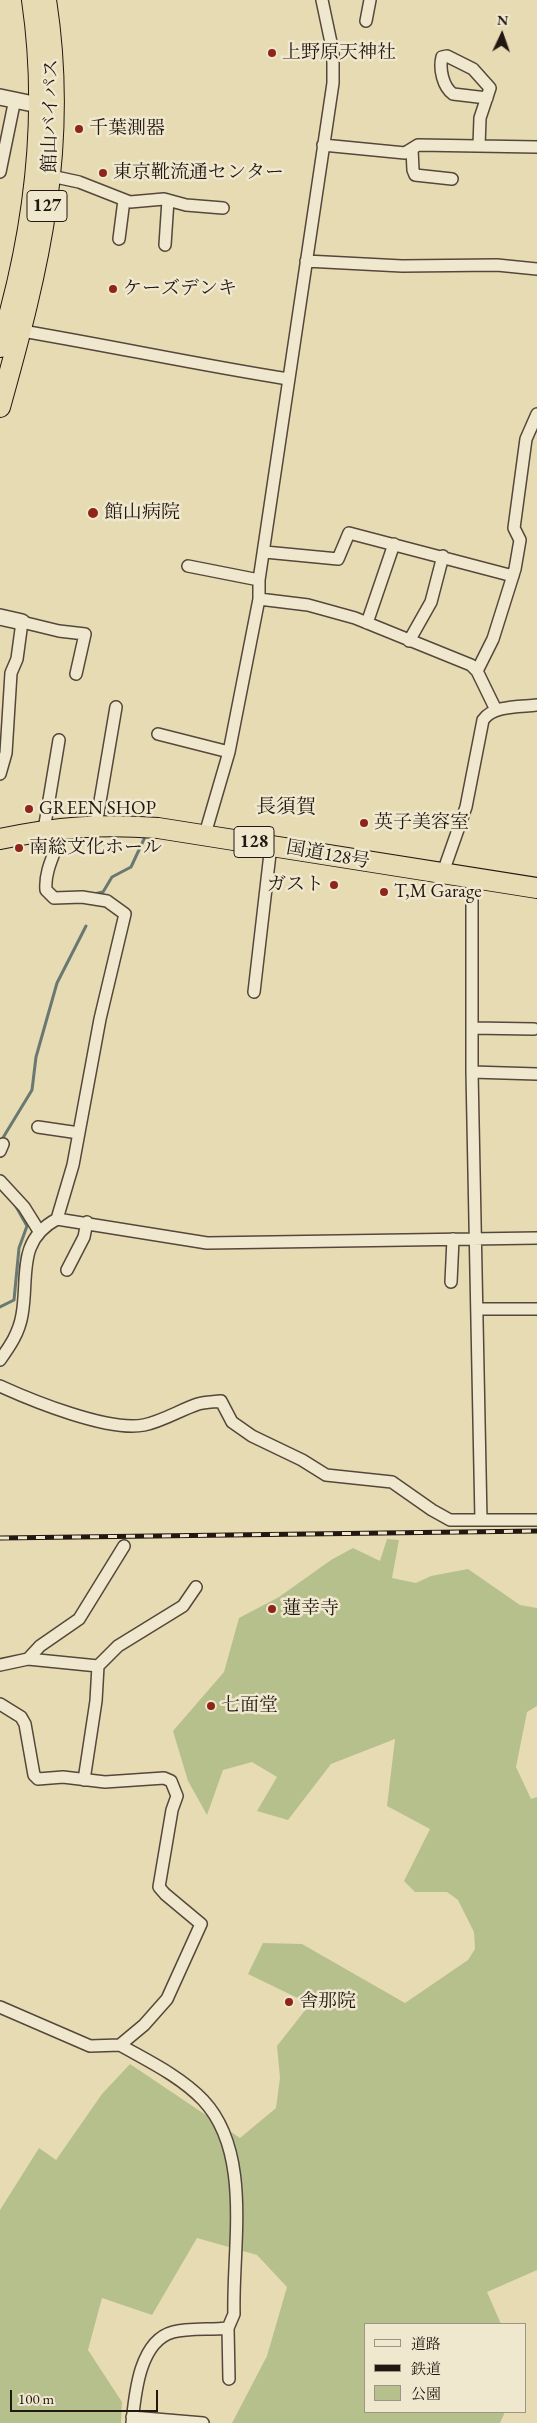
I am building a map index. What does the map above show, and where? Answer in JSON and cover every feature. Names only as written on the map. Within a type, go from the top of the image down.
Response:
[{"type":"highway","name":"館山バイパス","points":[[0,407],[22,331],[45,226],[51,176],[47,107],[32,0]]},
{"type":"highway","name":"館山バイパス","points":[[0,347],[25,244],[37,149],[47,107],[52,49],[46,0]]},
{"type":"highway","name":"国道128号","points":[[0,839],[53,828],[96,826],[150,828],[205,834],[442,875],[537,888]]},
{"type":"street","points":[[205,834],[228,752],[259,599],[259,580],[265,552],[288,379],[333,83],[333,52],[322,0]]},
{"type":"street","points":[[366,21],[370,0]]},
{"type":"street","points":[[479,146],[480,118],[487,98],[490,88],[473,69],[447,56],[442,57],[442,77],[449,92],[487,98]]},
{"type":"street","points":[[0,96],[47,107]]},
{"type":"street","points":[[0,172],[15,100]]},
{"type":"street","points":[[323,145],[404,153],[418,145],[537,147]]},
{"type":"street","points":[[412,149],[415,175],[452,179]]},
{"type":"street","points":[[51,176],[79,182],[130,202],[153,199],[168,200],[186,205],[223,208]]},
{"type":"street","points":[[119,239],[124,200]]},
{"type":"street","points":[[165,245],[168,200]]},
{"type":"street","points":[[306,261],[402,266],[497,265],[537,269]]},
{"type":"street","points":[[22,331],[288,379]]},
{"type":"street","points":[[477,671],[493,639],[513,576],[520,540],[514,528],[526,438],[537,414]]},
{"type":"street","points":[[265,552],[338,558],[349,533],[443,556],[513,576]]},
{"type":"street","points":[[367,623],[394,544]]},
{"type":"street","points":[[409,641],[431,602],[443,556]]},
{"type":"street","points":[[188,566],[259,580]]},
{"type":"street","points":[[259,599],[308,605],[367,623],[471,665],[477,671],[496,710]]},
{"type":"street","points":[[0,617],[59,631],[84,634],[76,674]]},
{"type":"street","points":[[0,774],[6,753],[11,673],[16,659],[22,622]]},
{"type":"street","points":[[442,875],[466,807],[483,720],[487,714],[496,710],[537,705]]},
{"type":"street","points":[[96,826],[116,707]]},
{"type":"street","points":[[158,734],[228,752]]},
{"type":"street","points":[[57,1219],[73,1165],[100,1019],[125,914],[107,902],[82,897],[54,898],[46,890],[45,877],[59,844],[53,828],[59,740]]},
{"type":"street","points":[[254,992],[271,845]]},
{"type":"street","points":[[472,879],[472,1072],[481,1520]]},
{"type":"street","points":[[472,1028],[534,1029]]},
{"type":"street","points":[[472,1072],[537,1074]]},
{"type":"street","points":[[38,1127],[79,1133]]},
{"type":"street","points":[[0,1181],[24,1207],[39,1231]]},
{"type":"street","points":[[0,1360],[14,1341],[22,1317],[27,1255],[39,1231],[57,1219],[86,1222],[207,1243],[537,1238]]},
{"type":"street","points":[[67,1270],[84,1237],[86,1222]]},
{"type":"street","points":[[451,1282],[453,1239]]},
{"type":"street","points":[[478,1309],[537,1309]]},
{"type":"street","points":[[0,1386],[33,1401],[106,1423],[130,1426],[157,1421],[199,1404],[221,1401],[232,1422],[252,1436],[302,1460],[326,1476],[392,1482],[450,1520],[537,1520]]},
{"type":"street","points":[[28,1659],[40,1646],[79,1619],[124,1546]]},
{"type":"street","points":[[84,1780],[96,1701],[98,1666],[118,1646],[183,1606],[196,1588]]},
{"type":"street","points":[[0,1666],[28,1659],[98,1666]]},
{"type":"street","points":[[0,1706],[21,1717],[25,1724],[34,1775],[38,1779],[62,1777],[105,1782],[164,1778],[171,1781],[177,1796],[172,1810],[159,1887],[201,1924],[167,1999],[144,2025],[120,2045]]},
{"type":"street","points":[[0,2007],[90,2046],[120,2045],[170,2075],[202,2100],[216,2118],[229,2146],[236,2190],[234,2314],[228,2328],[229,2379]]},
{"type":"street","points":[[203,2423],[132,2420],[137,2386],[143,2364],[152,2349],[164,2336],[174,2332],[228,2328]]},
{"type":"green space","points":[[387,1539],[399,1540],[392,1578],[416,1583],[431,1576],[468,1569],[520,1605],[537,1608],[537,1706],[527,1712],[516,1767],[531,1799],[537,1797],[537,2270],[487,2292],[501,2323],[364,2323],[364,2413],[505,2413],[500,2423],[232,2423],[267,2356],[287,2287],[257,2255],[197,2238],[152,2315],[102,2298],[88,2350],[122,2402],[121,2423],[0,2423],[0,2210],[39,2148],[56,2160],[102,2094],[130,2064],[240,2138],[276,2108],[280,2078],[277,2046],[310,2004],[248,1974],[263,1943],[302,1944],[405,2003],[468,1960],[475,1949],[474,1932],[458,1900],[447,1892],[415,1892],[404,1881],[430,1829],[387,1806],[395,1739],[331,1764],[288,1820],[257,1811],[277,1777],[252,1762],[223,1770],[207,1815],[188,1781],[173,1731],[224,1672],[239,1618],[279,1597],[331,1560],[353,1548],[380,1561]]},
{"type":"waterway","points":[[94,894],[103,892],[112,877],[131,867],[145,837]]},
{"type":"waterway","points":[[1,1141],[32,1090],[36,1057],[57,983],[86,926]]},
{"type":"waterway","points":[[0,1307],[14,1300],[19,1248],[27,1226],[14,1203]]},
{"type":"railway","points":[[0,1538],[537,1531]]},
{"type":"place","name":"上野原天神社","points":[[272,53]]},
{"type":"place","name":"千葉測器","points":[[79,129]]},
{"type":"place","name":"東京靴流通センター","points":[[103,173]]},
{"type":"place","name":"ケーズデンキ","points":[[113,289]]},
{"type":"place","name":"館山病院","points":[[93,513]]},
{"type":"place","name":"GREEN SHOP","points":[[29,809]]},
{"type":"place","name":"英子美容室","points":[[364,823]]},
{"type":"place","name":"南総文化ホール","points":[[19,848]]},
{"type":"place","name":"ガスト","points":[[334,885]]},
{"type":"place","name":"T,M Garage","points":[[384,892]]},
{"type":"place","name":"蓮幸寺","points":[[272,1609]]},
{"type":"place","name":"七面堂","points":[[211,1706]]},
{"type":"place","name":"舎那院","points":[[289,2002]]},
{"type":"district","name":"長須賀","points":[[286,808]]}]
